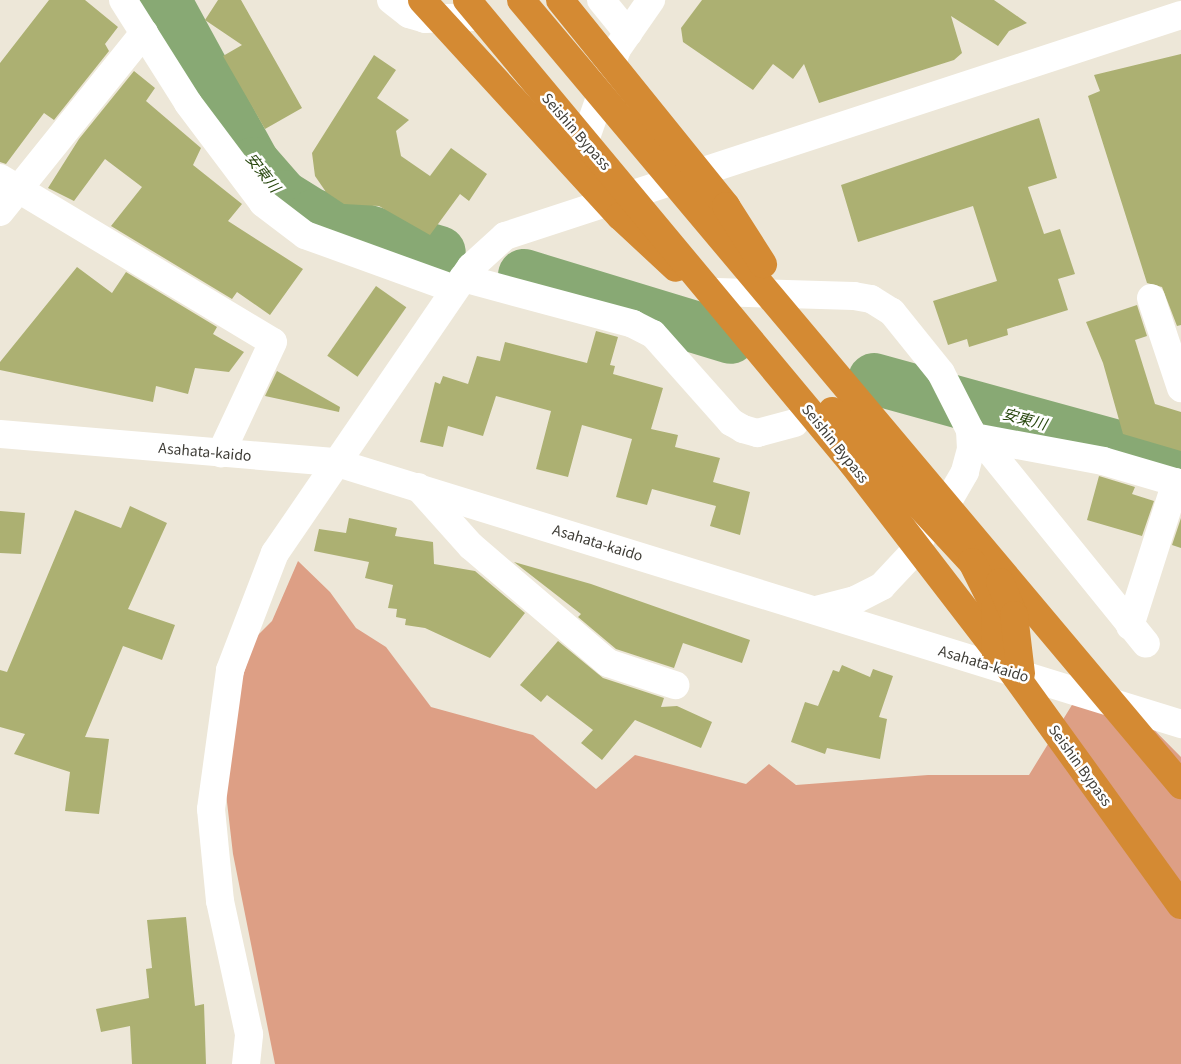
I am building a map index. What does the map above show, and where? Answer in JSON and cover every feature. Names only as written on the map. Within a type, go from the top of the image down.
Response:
[{"type":"highway","points":[[422,0],[620,216],[746,332]]},
{"type":"highway","points":[[520,0],[815,346],[1181,785]]},
{"type":"highway","points":[[528,0],[776,292],[941,508],[985,582],[995,608],[1008,670]]},
{"type":"highway","points":[[560,0],[726,206],[815,346]]},
{"type":"highway","points":[[467,6],[626,196],[717,292],[941,508]]},
{"type":"highway","name":"Seishin Bypass","points":[[467,6],[746,332],[866,479],[1146,853],[1181,904]]},
{"type":"street","points":[[123,0],[188,103],[263,204],[305,234],[459,283],[632,324],[653,334],[743,430],[758,433],[795,424]]},
{"type":"street","points":[[391,0],[409,14],[424,19],[467,6]]},
{"type":"street","points":[[601,0],[628,33]]},
{"type":"street","points":[[583,146],[603,89],[628,33],[651,0]]},
{"type":"street","points":[[246,1064],[249,1034],[220,901],[211,809],[230,670],[275,554],[334,462],[459,283],[505,236],[1181,15]]},
{"type":"street","points":[[0,212],[8,184],[144,33]]},
{"type":"street","points":[[8,184],[273,342],[221,453]]},
{"type":"street","points":[[717,292],[776,292],[871,299],[892,312],[942,373],[974,435],[1138,635],[1179,483],[1103,461],[974,435]]},
{"type":"street","points":[[1151,298],[1181,388]]},
{"type":"street","name":"Asahata-kaido","points":[[0,434],[334,462],[1181,724]]},
{"type":"street","points":[[816,610],[855,600],[882,586],[911,555],[966,472],[974,435]]},
{"type":"street","points":[[418,487],[471,546],[608,663],[676,685]]},
{"type":"shaded area","points":[[298,561],[330,592],[356,628],[386,647],[431,707],[533,735],[596,789],[635,755],[746,784],[769,764],[796,785],[928,775],[1029,775],[1094,669],[1181,757],[1181,1064],[275,1064],[233,854],[221,750],[254,639],[272,621]]},
{"type":"building","points":[[49,0],[85,0],[118,27],[105,44],[109,51],[54,120],[44,113],[6,164],[0,162],[0,63]]},
{"type":"building","points":[[218,0],[241,0],[302,108],[265,129],[223,56],[242,45],[205,20]]},
{"type":"building","points":[[702,0],[994,0],[1027,23],[1009,31],[998,46],[951,16],[962,53],[954,60],[819,103],[804,64],[793,79],[773,64],[753,90],[683,42],[681,28]]},
{"type":"building","points":[[1181,54],[1181,325],[1177,326],[1162,287],[1147,283],[1088,96],[1100,91],[1094,75]]},
{"type":"building","points":[[374,55],[396,70],[377,98],[409,120],[396,131],[401,156],[430,176],[451,148],[487,174],[469,201],[460,194],[430,235],[379,206],[344,204],[326,192],[315,176],[312,153]]},
{"type":"building","points":[[134,71],[155,88],[146,101],[201,148],[193,165],[242,204],[228,221],[303,269],[270,315],[237,292],[232,299],[111,226],[142,187],[105,159],[74,201],[48,188],[79,139]]},
{"type":"building","points":[[1039,118],[1057,178],[1028,187],[1044,234],[1060,229],[1075,274],[1058,279],[1068,310],[1007,329],[1008,335],[969,347],[967,339],[948,345],[933,301],[997,281],[973,206],[858,242],[841,185]]},
{"type":"building","points":[[77,267],[112,293],[126,272],[217,327],[213,334],[244,352],[229,372],[195,368],[188,394],[156,386],[153,402],[0,370],[0,362]]},
{"type":"building","points":[[376,286],[406,307],[358,377],[327,356]]},
{"type":"building","points":[[1137,305],[1147,336],[1135,340],[1155,404],[1181,412],[1181,451],[1123,434],[1103,363],[1086,322]]},
{"type":"building","points":[[596,331],[618,337],[610,365],[615,366],[613,374],[663,388],[651,429],[678,435],[675,447],[720,458],[713,482],[750,492],[740,535],[710,526],[716,506],[652,489],[647,505],[616,497],[632,439],[582,425],[568,477],[536,469],[551,411],[496,396],[483,436],[448,426],[443,447],[420,442],[435,382],[440,384],[443,376],[468,384],[477,356],[500,361],[505,342],[587,363]]},
{"type":"building","points":[[277,371],[340,407],[339,412],[265,396]]},
{"type":"building","points":[[1099,476],[1135,487],[1132,494],[1154,501],[1142,536],[1087,520]]},
{"type":"building","points":[[130,506],[167,523],[128,609],[175,625],[162,660],[123,646],[85,737],[109,739],[99,814],[65,811],[70,772],[14,754],[25,734],[0,727],[0,670],[7,672],[75,510],[121,528]]},
{"type":"building","points":[[0,511],[25,513],[21,554],[0,553]]},
{"type":"building","points":[[349,518],[397,528],[395,536],[433,542],[434,564],[475,571],[525,613],[490,658],[425,628],[405,625],[406,619],[396,617],[397,609],[388,608],[393,585],[365,578],[369,562],[314,551],[319,529],[346,533]]},
{"type":"building","points":[[1181,518],[1181,548],[1172,545]]},
{"type":"building","points":[[514,562],[591,584],[750,640],[742,663],[683,643],[674,668],[616,649],[578,617],[581,614]]},
{"type":"building","points":[[558,641],[603,678],[664,698],[661,707],[677,706],[712,722],[701,748],[635,720],[602,760],[581,743],[593,730],[547,695],[541,702],[520,685]]},
{"type":"building","points":[[842,665],[870,677],[873,669],[893,676],[879,717],[887,719],[880,759],[827,748],[825,754],[791,742],[805,702],[818,706],[833,670],[839,672]]},
{"type":"building","points":[[186,917],[195,1006],[204,1004],[206,1064],[132,1064],[130,1026],[101,1032],[96,1009],[149,998],[146,969],[152,968],[147,920]]},
{"type":"waterway","name":"安東川","points":[[165,0],[254,163],[283,196],[314,215],[440,252]]},
{"type":"waterway","name":"安東川","points":[[524,275],[731,338]]},
{"type":"waterway","name":"安東川","points":[[874,379],[1175,462]]}]
